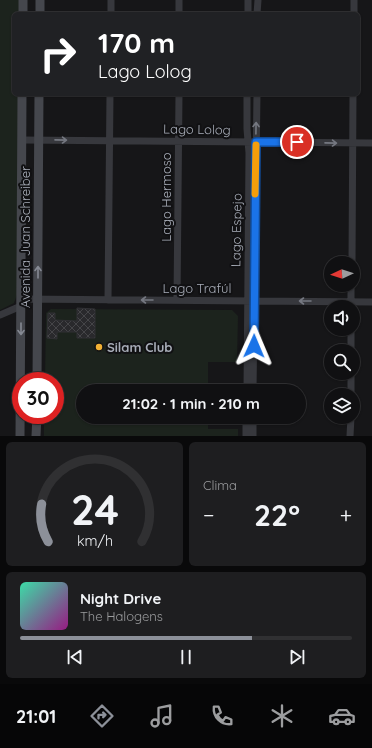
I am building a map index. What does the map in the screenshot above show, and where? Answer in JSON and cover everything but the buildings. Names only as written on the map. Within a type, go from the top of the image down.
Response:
[{"type":"main road","points":[[22,12],[23,0]]},
{"type":"main road","points":[[40,0],[40,12]]},
{"type":"main road","name":"Avenida Juan Schreiber","points":[[20,436],[22,96]]},
{"type":"main road","name":"Avenida Juan Schreiber","points":[[37,372],[39,96]]},
{"type":"main road","points":[[36,424],[36,436]]},
{"type":"street","points":[[111,12],[112,0]]},
{"type":"street","points":[[179,12],[180,0]]},
{"type":"street","points":[[248,0],[248,12]]},
{"type":"street","points":[[258,0],[258,12]]},
{"type":"street","points":[[354,0],[354,12]]},
{"type":"street","points":[[108,300],[110,96]]},
{"type":"street","name":"Lago Hermoso","points":[[177,300],[179,96]]},
{"type":"street","name":"Lago Espejo","points":[[247,96],[253,384]]},
{"type":"street","name":"Lago Espejo","points":[[247,384],[257,96]]},
{"type":"street","points":[[352,256],[353,96]]},
{"type":"street","name":"Lago Lolog","points":[[22,140],[372,143]]},
{"type":"street","name":"Lago Trafúl","points":[[21,303],[37,299],[324,303]]},
{"type":"street","name":"Lago Trafúl","points":[[360,303],[372,302]]},
{"type":"street","points":[[0,315],[21,303]]},
{"type":"street","points":[[246,424],[246,436]]},
{"type":"street","points":[[253,424],[253,436]]},
{"type":"street","points":[[350,436],[351,424]]},
{"type":"shaded area","points":[[0,0],[19,0],[19,12],[12,12],[12,96],[18,96],[17,295],[14,303],[0,310]]},
{"type":"shaded area","points":[[51,309],[232,310],[238,316],[237,362],[208,362],[208,384],[76,384],[76,424],[208,424],[208,429],[238,429],[238,436],[44,436],[44,424],[64,424],[64,372],[45,372],[46,313]]},
{"type":"slow traffic","points":[[255,194],[256,145]]},
{"type":"place","name":"Silam Club","points":[[99,347]]},
{"type":"route","points":[[254,346],[256,142],[297,142]]}]
